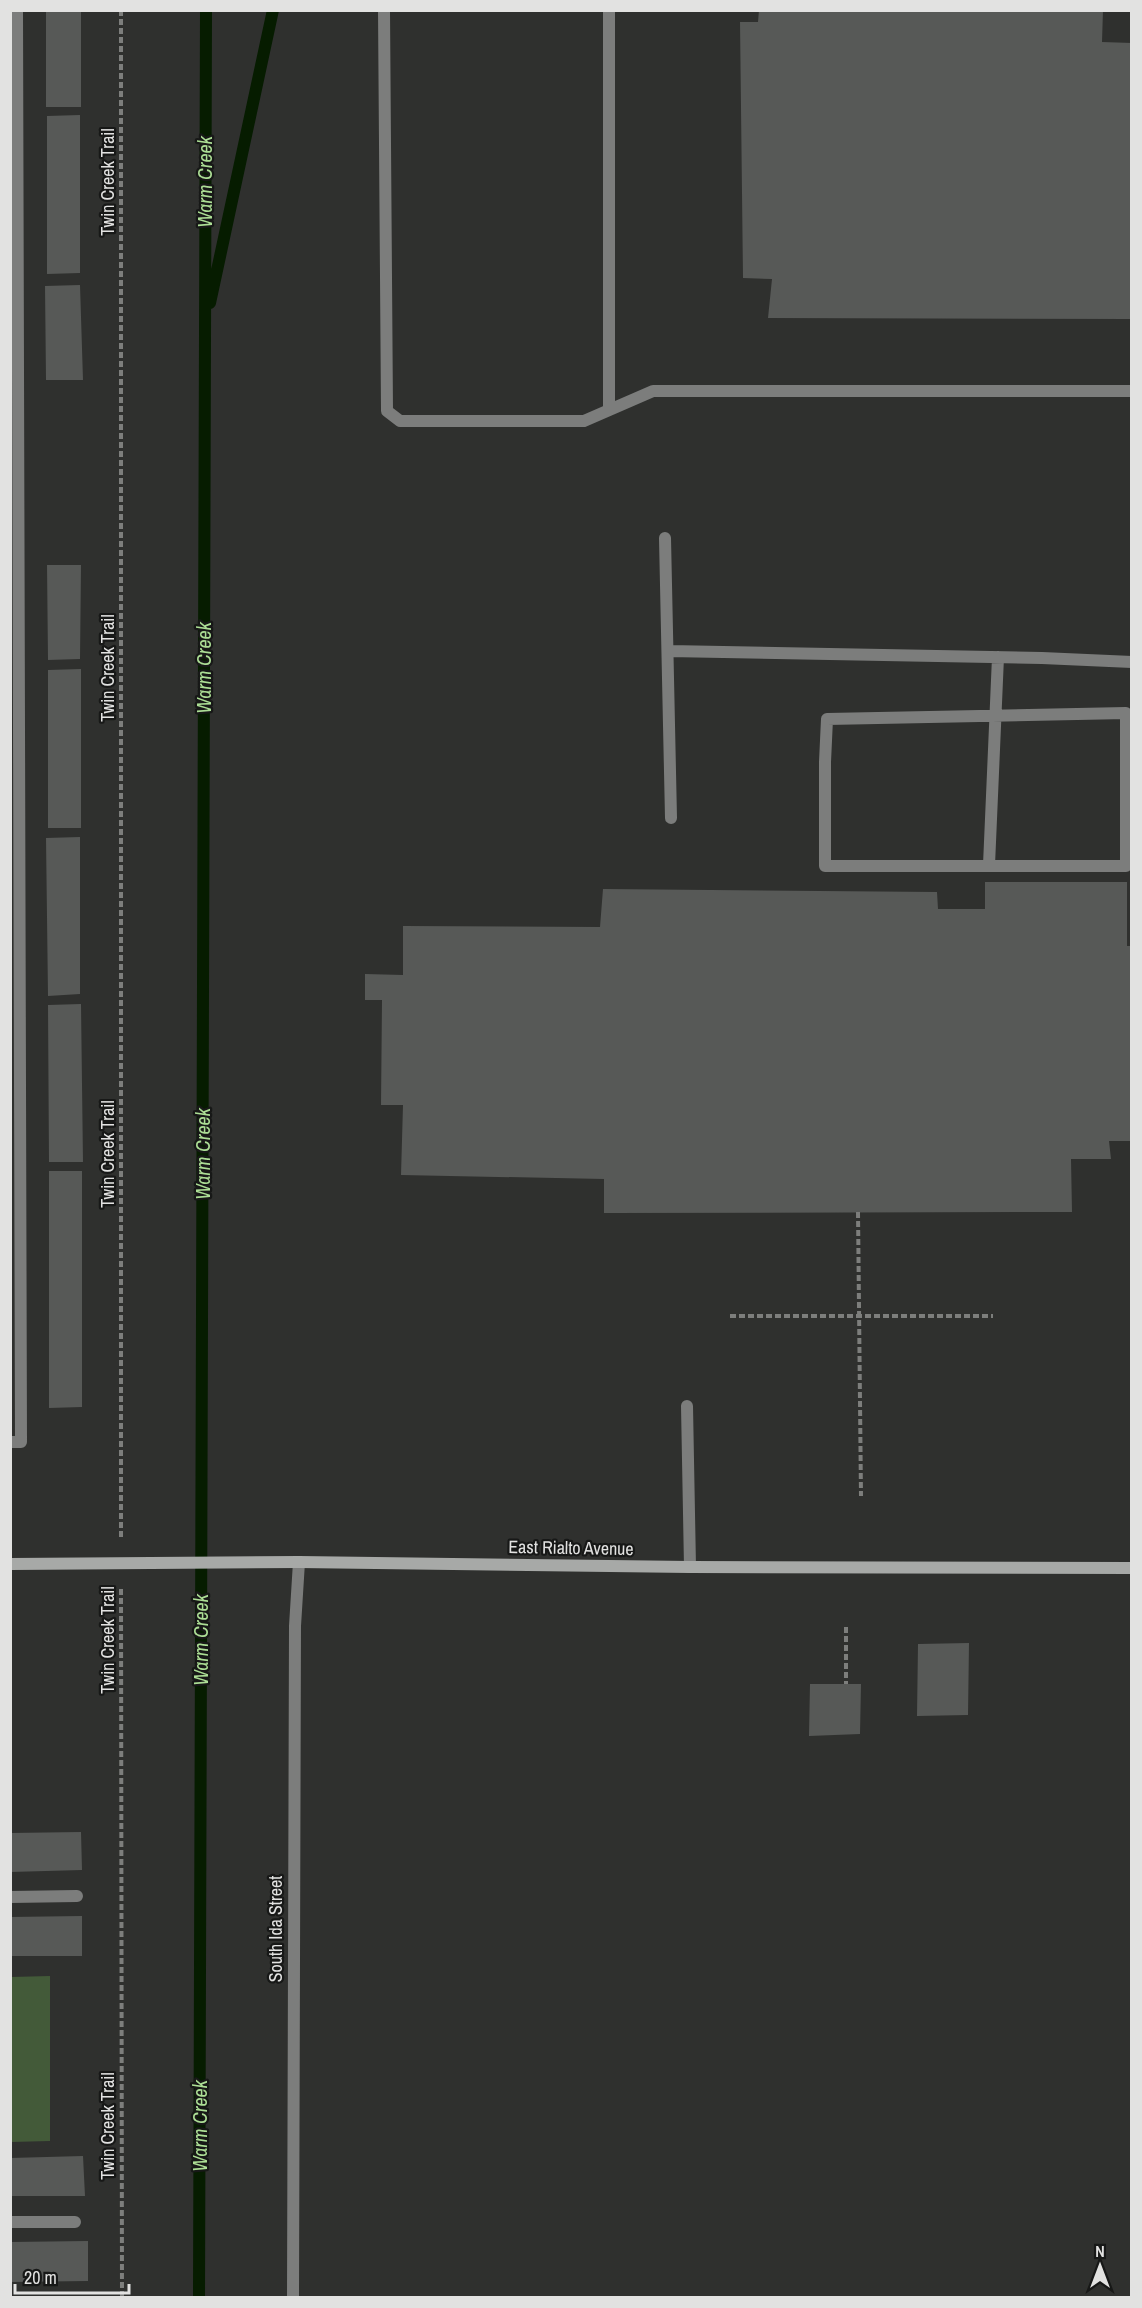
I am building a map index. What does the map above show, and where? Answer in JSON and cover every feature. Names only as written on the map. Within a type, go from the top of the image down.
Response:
[{"type":"street","name":"East Rialto Avenue","points":[[10,1564],[298,1562],[1131,1569]]},
{"type":"lane","points":[[10,1442],[21,1442],[14,476],[17,10]]},
{"type":"lane","points":[[384,10],[387,411],[400,421],[584,421],[653,391],[1131,391]]},
{"type":"lane","points":[[609,10],[609,410]]},
{"type":"lane","points":[[665,538],[671,818]]},
{"type":"lane","points":[[669,651],[998,657],[1131,662]]},
{"type":"lane","points":[[989,865],[998,657]]},
{"type":"lane","points":[[1126,713],[1126,866],[825,866],[827,719],[995,715],[1126,713]]},
{"type":"lane","points":[[687,1406],[690,1567]]},
{"type":"lane","name":"South Ida Street","points":[[293,2298],[295,1626],[298,1562]]},
{"type":"lane","points":[[10,1897],[77,1896]]},
{"type":"lane","points":[[10,2222],[75,2222]]},
{"type":"path","name":"Twin Creek Trail","points":[[121,10],[122,2298]]},
{"type":"path","points":[[858,1212],[861,1496]]},
{"type":"path","points":[[730,1316],[993,1316]]},
{"type":"path","points":[[846,1628],[846,1684]]},
{"type":"green space","points":[[50,1976],[50,2141],[11,2142],[11,1977]]},
{"type":"building","points":[[46,10],[81,10],[81,107],[46,107]]},
{"type":"building","points":[[759,10],[1103,10],[1102,42],[1132,43],[1132,319],[768,318],[772,279],[743,278],[740,22],[758,22]]},
{"type":"building","points":[[80,115],[80,273],[47,274],[47,116]]},
{"type":"building","points":[[80,285],[83,380],[46,380],[45,286]]},
{"type":"building","points":[[47,565],[81,565],[80,659],[48,660]]},
{"type":"building","points":[[81,669],[81,828],[48,828],[48,670]]},
{"type":"building","points":[[80,837],[80,994],[48,996],[46,838]]},
{"type":"building","points":[[985,882],[1127,882],[1127,946],[1132,946],[1132,1141],[1109,1141],[1111,1159],[1071,1159],[1072,1212],[604,1213],[604,1179],[401,1175],[403,1105],[381,1105],[382,1000],[365,1000],[365,974],[403,975],[403,926],[600,927],[603,889],[937,892],[938,909],[985,909]]},
{"type":"building","points":[[81,1004],[83,1162],[49,1162],[48,1005]]},
{"type":"building","points":[[49,1171],[82,1171],[82,1407],[49,1408]]},
{"type":"building","points":[[969,1643],[968,1715],[917,1716],[918,1644]]},
{"type":"building","points":[[810,1684],[861,1684],[860,1734],[809,1736]]},
{"type":"building","points":[[81,1832],[82,1870],[10,1872],[10,1833]]},
{"type":"building","points":[[82,1916],[82,1956],[10,1956],[10,1917]]},
{"type":"building","points":[[83,2156],[85,2196],[10,2196],[10,2158]]},
{"type":"building","points":[[88,2241],[88,2281],[10,2282],[10,2242]]},
{"type":"waterway","name":"Warm Creek","points":[[199,2298],[206,10]]},
{"type":"waterway","points":[[210,303],[273,10]]}]
